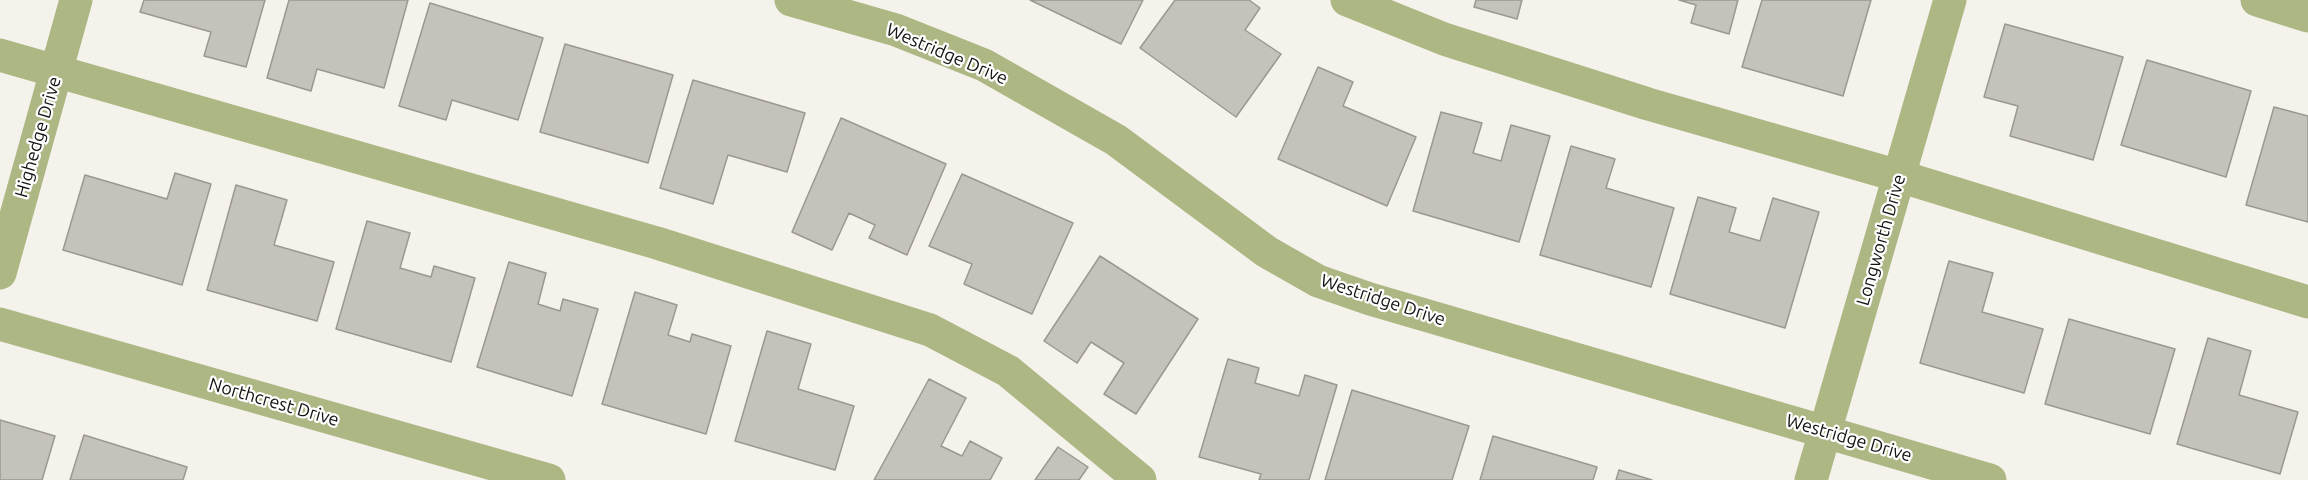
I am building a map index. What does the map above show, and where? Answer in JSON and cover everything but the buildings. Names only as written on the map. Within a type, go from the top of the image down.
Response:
[{"type":"street","name":"Highedge Drive","points":[[0,273],[76,0]]},
{"type":"street","name":"Westridge Drive","points":[[791,0],[896,30],[984,65],[1116,140],[1267,252],[1318,281],[1370,299],[1990,480]]},
{"type":"street","points":[[1347,0],[1444,39],[1626,97],[1899,176],[2308,302]]},
{"type":"street","name":"Longworth Drive","points":[[1810,480],[1950,0]]},
{"type":"street","points":[[2257,0],[2308,16]]},
{"type":"street","points":[[0,55],[657,243],[930,330],[1008,371],[1140,480]]},
{"type":"street","name":"Northcrest Drive","points":[[0,324],[549,480]]}]
